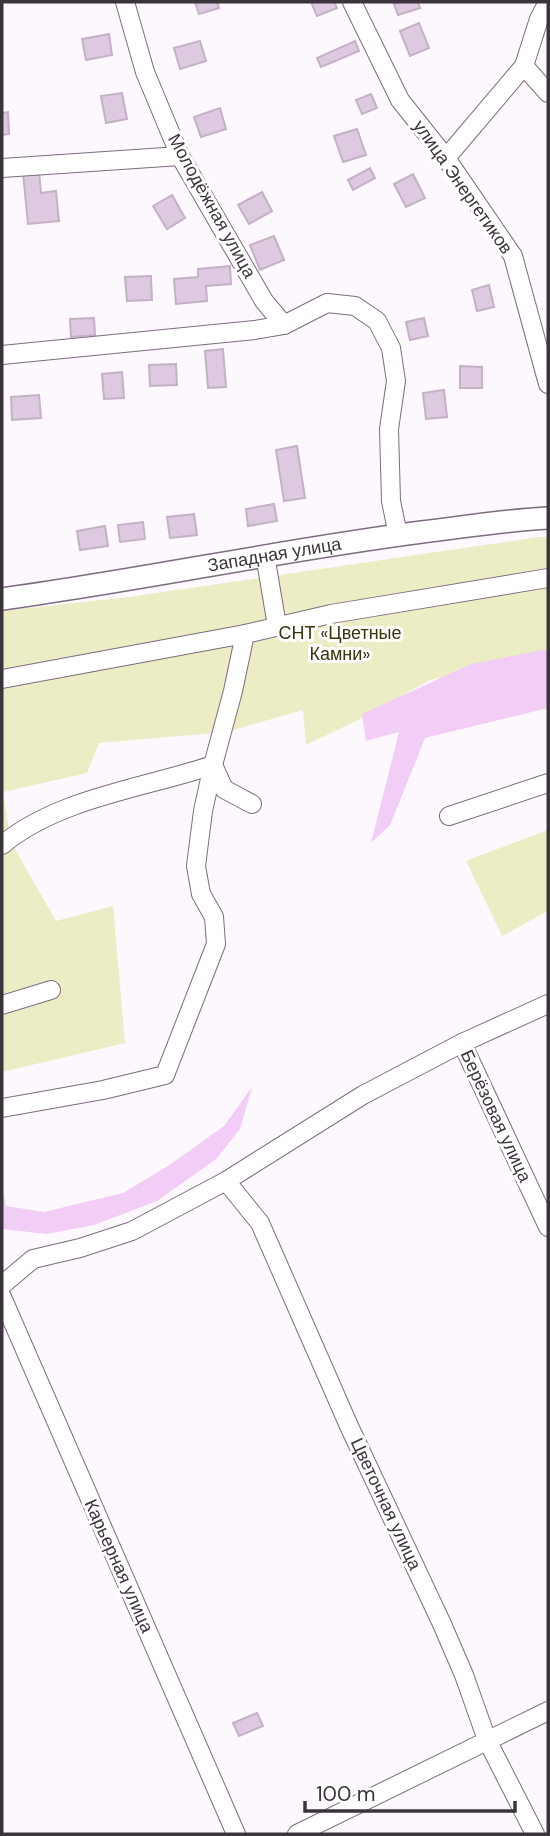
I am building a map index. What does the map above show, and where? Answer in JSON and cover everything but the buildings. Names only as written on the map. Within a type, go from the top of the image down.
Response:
[{"type":"main road","name":"Западная улица","points":[[2,599],[98,586],[265,555],[398,535],[548,518]]},
{"type":"street","name":"Молодёжная улица","points":[[125,2],[145,72],[180,156],[264,300],[284,325]]},
{"type":"street","name":"улица Энергетиков","points":[[352,2],[400,100],[446,158],[513,256],[548,384]]},
{"type":"street","points":[[446,158],[524,66],[539,19],[548,2]]},
{"type":"street","points":[[524,66],[548,93]]},
{"type":"street","points":[[2,168],[180,156]]},
{"type":"street","points":[[2,355],[255,330],[284,325],[327,303],[355,306],[377,321],[391,348],[396,381],[389,441],[391,500],[398,535]]},
{"type":"street","points":[[265,555],[277,626]]},
{"type":"street","points":[[2,679],[245,634],[331,614],[548,578]]},
{"type":"street","points":[[2,1108],[103,1090],[165,1075],[216,944],[214,916],[201,894],[195,866],[202,811],[245,634]]},
{"type":"street","points":[[213,765],[224,789],[252,804]]},
{"type":"street","points":[[2,845],[21,829],[98,796],[182,776],[213,765]]},
{"type":"street","points":[[449,816],[548,783]]},
{"type":"street","points":[[2,1005],[51,990]]},
{"type":"street","points":[[2,1285],[33,1259],[80,1248],[132,1231],[226,1181],[363,1095],[461,1043],[548,1004]]},
{"type":"street","name":"Берёзовая улица","points":[[461,1043],[548,1227]]},
{"type":"street","name":"Цветочная улица","points":[[226,1181],[260,1223],[349,1426],[442,1624],[487,1740],[535,1834]]},
{"type":"street","name":"Карьерная улица","points":[[2,1297],[236,1834]]},
{"type":"street","points":[[297,1834],[548,1711]]},
{"type":"green space","name":"СНТ «Цветные Камни»","points":[[548,537],[548,653],[430,680],[306,745],[303,710],[226,732],[99,743],[87,773],[3,792],[11,842],[56,921],[113,906],[125,1043],[2,1072],[2,611],[129,597]]},
{"type":"green space","points":[[548,830],[548,911],[502,936],[466,861]]},
{"type":"shaded area","points":[[548,649],[548,708],[425,738],[390,825],[371,843],[399,732],[366,741],[362,714],[471,664]]},
{"type":"shaded area","points":[[252,1087],[240,1129],[216,1159],[157,1201],[94,1225],[47,1234],[2,1229],[2,1186],[6,1206],[44,1212],[123,1193],[168,1166],[224,1126]]}]
